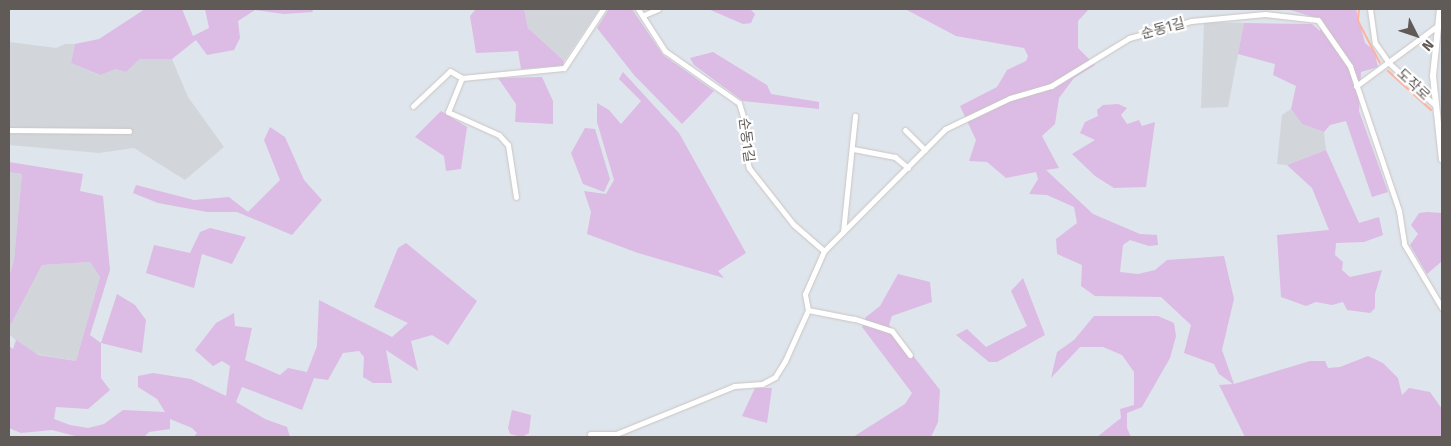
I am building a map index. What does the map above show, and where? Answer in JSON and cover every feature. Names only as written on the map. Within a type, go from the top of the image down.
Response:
[{"type":"street","points":[[413,106],[450,71],[462,78],[564,68],[603,9]]},
{"type":"street","name":"순동1길","points":[[638,9],[644,15],[665,51],[739,103],[746,126],[745,151],[749,168],[792,224],[824,251]]},
{"type":"street","points":[[644,15],[658,9]]},
{"type":"street","name":"도작로","points":[[1370,9],[1375,43],[1390,63],[1436,106]]},
{"type":"street","name":"도작로","points":[[1440,9],[1433,76],[1442,160]]},
{"type":"street","name":"순동1길","points":[[808,310],[805,294],[824,251],[945,129],[1010,98],[1051,86],[1129,38],[1191,21],[1265,14],[1318,20],[1350,66],[1399,211],[1404,244],[1442,308]]},
{"type":"street","points":[[1356,86],[1390,63],[1437,26]]},
{"type":"street","points":[[462,78],[448,112],[499,135],[508,145],[516,197]]},
{"type":"street","points":[[843,232],[853,150],[855,116]]},
{"type":"street","points":[[9,130],[129,131]]},
{"type":"street","points":[[905,130],[925,150]]},
{"type":"street","points":[[853,150],[895,157],[908,168]]},
{"type":"street","points":[[590,434],[616,434],[734,386],[762,384],[775,377],[786,361],[808,310],[854,319],[892,331],[910,355]]},
{"type":"shaded area","points":[[145,9],[182,9],[193,36],[209,28],[205,9],[312,9],[313,12],[284,14],[255,10],[238,21],[240,38],[234,50],[207,55],[196,40],[172,59],[140,59],[126,72],[116,69],[100,75],[71,63],[75,44],[99,39]]},
{"type":"shaded area","points":[[476,9],[524,9],[528,28],[564,61],[563,66],[521,69],[518,51],[476,53],[470,16]]},
{"type":"shaded area","points":[[524,9],[599,9],[564,61],[528,28]]},
{"type":"shaded area","points":[[609,9],[632,9],[663,55],[714,91],[682,124],[634,75],[597,28]]},
{"type":"shaded area","points":[[708,9],[750,9],[755,14],[751,23],[743,24]]},
{"type":"shaded area","points":[[905,9],[1089,9],[1078,21],[1078,48],[1095,65],[1074,78],[1059,98],[1055,124],[1042,136],[1059,168],[1046,170],[1093,214],[1140,234],[1157,235],[1158,245],[1149,246],[1130,240],[1123,245],[1120,272],[1138,274],[1155,270],[1167,260],[1224,256],[1234,299],[1222,350],[1234,384],[1310,361],[1325,361],[1328,368],[1340,367],[1368,356],[1383,363],[1398,378],[1402,395],[1409,388],[1430,392],[1442,409],[1442,437],[1245,437],[1219,385],[1233,384],[1219,374],[1214,364],[1184,353],[1191,325],[1161,297],[1095,296],[1081,286],[1082,265],[1057,254],[1056,239],[1077,223],[1074,207],[1047,195],[1029,194],[1038,179],[1036,172],[1006,178],[987,162],[969,161],[976,140],[960,106],[997,87],[1007,70],[1026,61],[1028,56],[1024,48],[956,36]]},
{"type":"shaded area","points":[[1287,9],[1356,9],[1365,43],[1374,50],[1378,67],[1361,72],[1359,111],[1388,192],[1372,197],[1346,121],[1330,125],[1324,132],[1302,124],[1291,109],[1296,86],[1273,75],[1275,64],[1238,54],[1244,23],[1312,24],[1320,31],[1323,20]]},
{"type":"shaded area","points":[[1204,22],[1244,23],[1228,107],[1201,108]]},
{"type":"shaded area","points":[[9,42],[56,48],[65,44],[75,44],[71,63],[99,75],[116,69],[126,72],[140,59],[172,59],[188,97],[224,147],[185,180],[134,148],[99,153],[9,145]]},
{"type":"shaded area","points":[[713,52],[767,85],[771,94],[819,102],[819,109],[743,101],[694,65],[690,58]]},
{"type":"shaded area","points":[[623,72],[679,133],[746,253],[718,271],[724,278],[638,253],[587,234],[591,212],[584,191],[606,194],[614,180],[597,122],[597,103],[609,110],[621,124],[641,101],[619,79]]},
{"type":"shaded area","points":[[542,77],[553,101],[553,124],[515,122],[516,104],[498,78]]},
{"type":"shaded area","points":[[1118,104],[1127,108],[1121,115],[1127,124],[1139,120],[1142,126],[1155,122],[1146,187],[1114,188],[1095,176],[1072,154],[1095,140],[1080,133],[1085,122],[1098,116],[1097,110],[1103,105]]},
{"type":"shaded area","points":[[1291,109],[1302,124],[1324,132],[1326,150],[1287,165],[1277,164],[1282,115]]},
{"type":"shaded area","points":[[441,111],[467,127],[461,169],[446,171],[444,156],[415,137]]},
{"type":"shaded area","points":[[270,127],[285,137],[304,180],[322,200],[292,235],[237,212],[207,212],[158,203],[133,193],[136,185],[194,200],[229,197],[248,212],[280,180],[264,140]]},
{"type":"shaded area","points":[[585,128],[595,129],[610,179],[604,192],[583,184],[571,153]]},
{"type":"shaded area","points":[[1326,150],[1359,223],[1379,217],[1383,235],[1364,242],[1336,243],[1335,255],[1343,262],[1342,270],[1350,277],[1382,270],[1375,294],[1375,308],[1370,313],[1347,310],[1343,302],[1332,305],[1316,302],[1306,306],[1281,297],[1277,235],[1329,230],[1312,188],[1287,165]]},
{"type":"shaded area","points":[[9,162],[83,174],[80,191],[103,196],[110,270],[90,335],[101,343],[101,378],[110,390],[88,409],[56,407],[54,419],[70,425],[88,428],[104,424],[123,410],[165,412],[157,399],[138,387],[138,376],[153,373],[191,379],[226,396],[230,366],[222,361],[213,366],[195,350],[216,323],[234,313],[235,326],[252,328],[245,360],[280,375],[288,368],[307,372],[317,346],[319,300],[392,337],[408,323],[374,307],[398,248],[406,243],[477,301],[448,345],[432,335],[411,341],[418,371],[386,350],[392,383],[373,383],[363,377],[364,357],[359,351],[343,353],[328,380],[314,378],[302,410],[242,387],[236,402],[265,419],[287,427],[290,437],[194,437],[197,433],[192,428],[170,419],[170,429],[149,432],[144,437],[79,437],[52,430],[21,433],[9,428],[9,346],[13,349],[16,340],[38,355],[76,361],[100,277],[90,262],[42,265],[9,328],[9,277],[14,260],[22,174],[9,172]]},
{"type":"shaded area","points":[[9,172],[22,174],[14,260],[9,277]]},
{"type":"shaded area","points":[[1419,213],[1442,213],[1442,261],[1427,274],[1410,245],[1418,234],[1411,225]]},
{"type":"shaded area","points":[[210,228],[246,237],[232,264],[202,254],[194,288],[146,273],[154,245],[190,253],[200,232]]},
{"type":"shaded area","points":[[90,262],[100,277],[76,361],[30,353],[9,334],[9,328],[42,265]]},
{"type":"shaded area","points":[[898,274],[930,282],[932,302],[892,316],[889,325],[940,390],[938,422],[931,437],[853,437],[905,404],[912,393],[862,327],[866,317],[880,306]]},
{"type":"shaded area","points":[[1023,278],[1045,335],[997,362],[989,362],[956,335],[967,329],[986,347],[1027,326],[1011,291]]},
{"type":"shaded area","points":[[117,294],[135,305],[146,320],[142,353],[101,343]]},
{"type":"shaded area","points":[[1094,316],[1158,316],[1174,323],[1176,336],[1170,358],[1142,407],[1127,413],[1127,428],[1131,437],[1097,437],[1121,418],[1120,409],[1134,405],[1134,372],[1122,355],[1103,347],[1080,347],[1051,378],[1057,352],[1074,340]]},
{"type":"shaded area","points":[[755,388],[772,388],[767,423],[742,416]]},
{"type":"shaded area","points":[[512,410],[531,415],[529,433],[522,437],[510,434],[508,428]]},
{"type":"waterway","points":[[1359,9],[1358,21],[1380,63]]},
{"type":"waterway","points":[[1388,71],[1431,110]]}]
